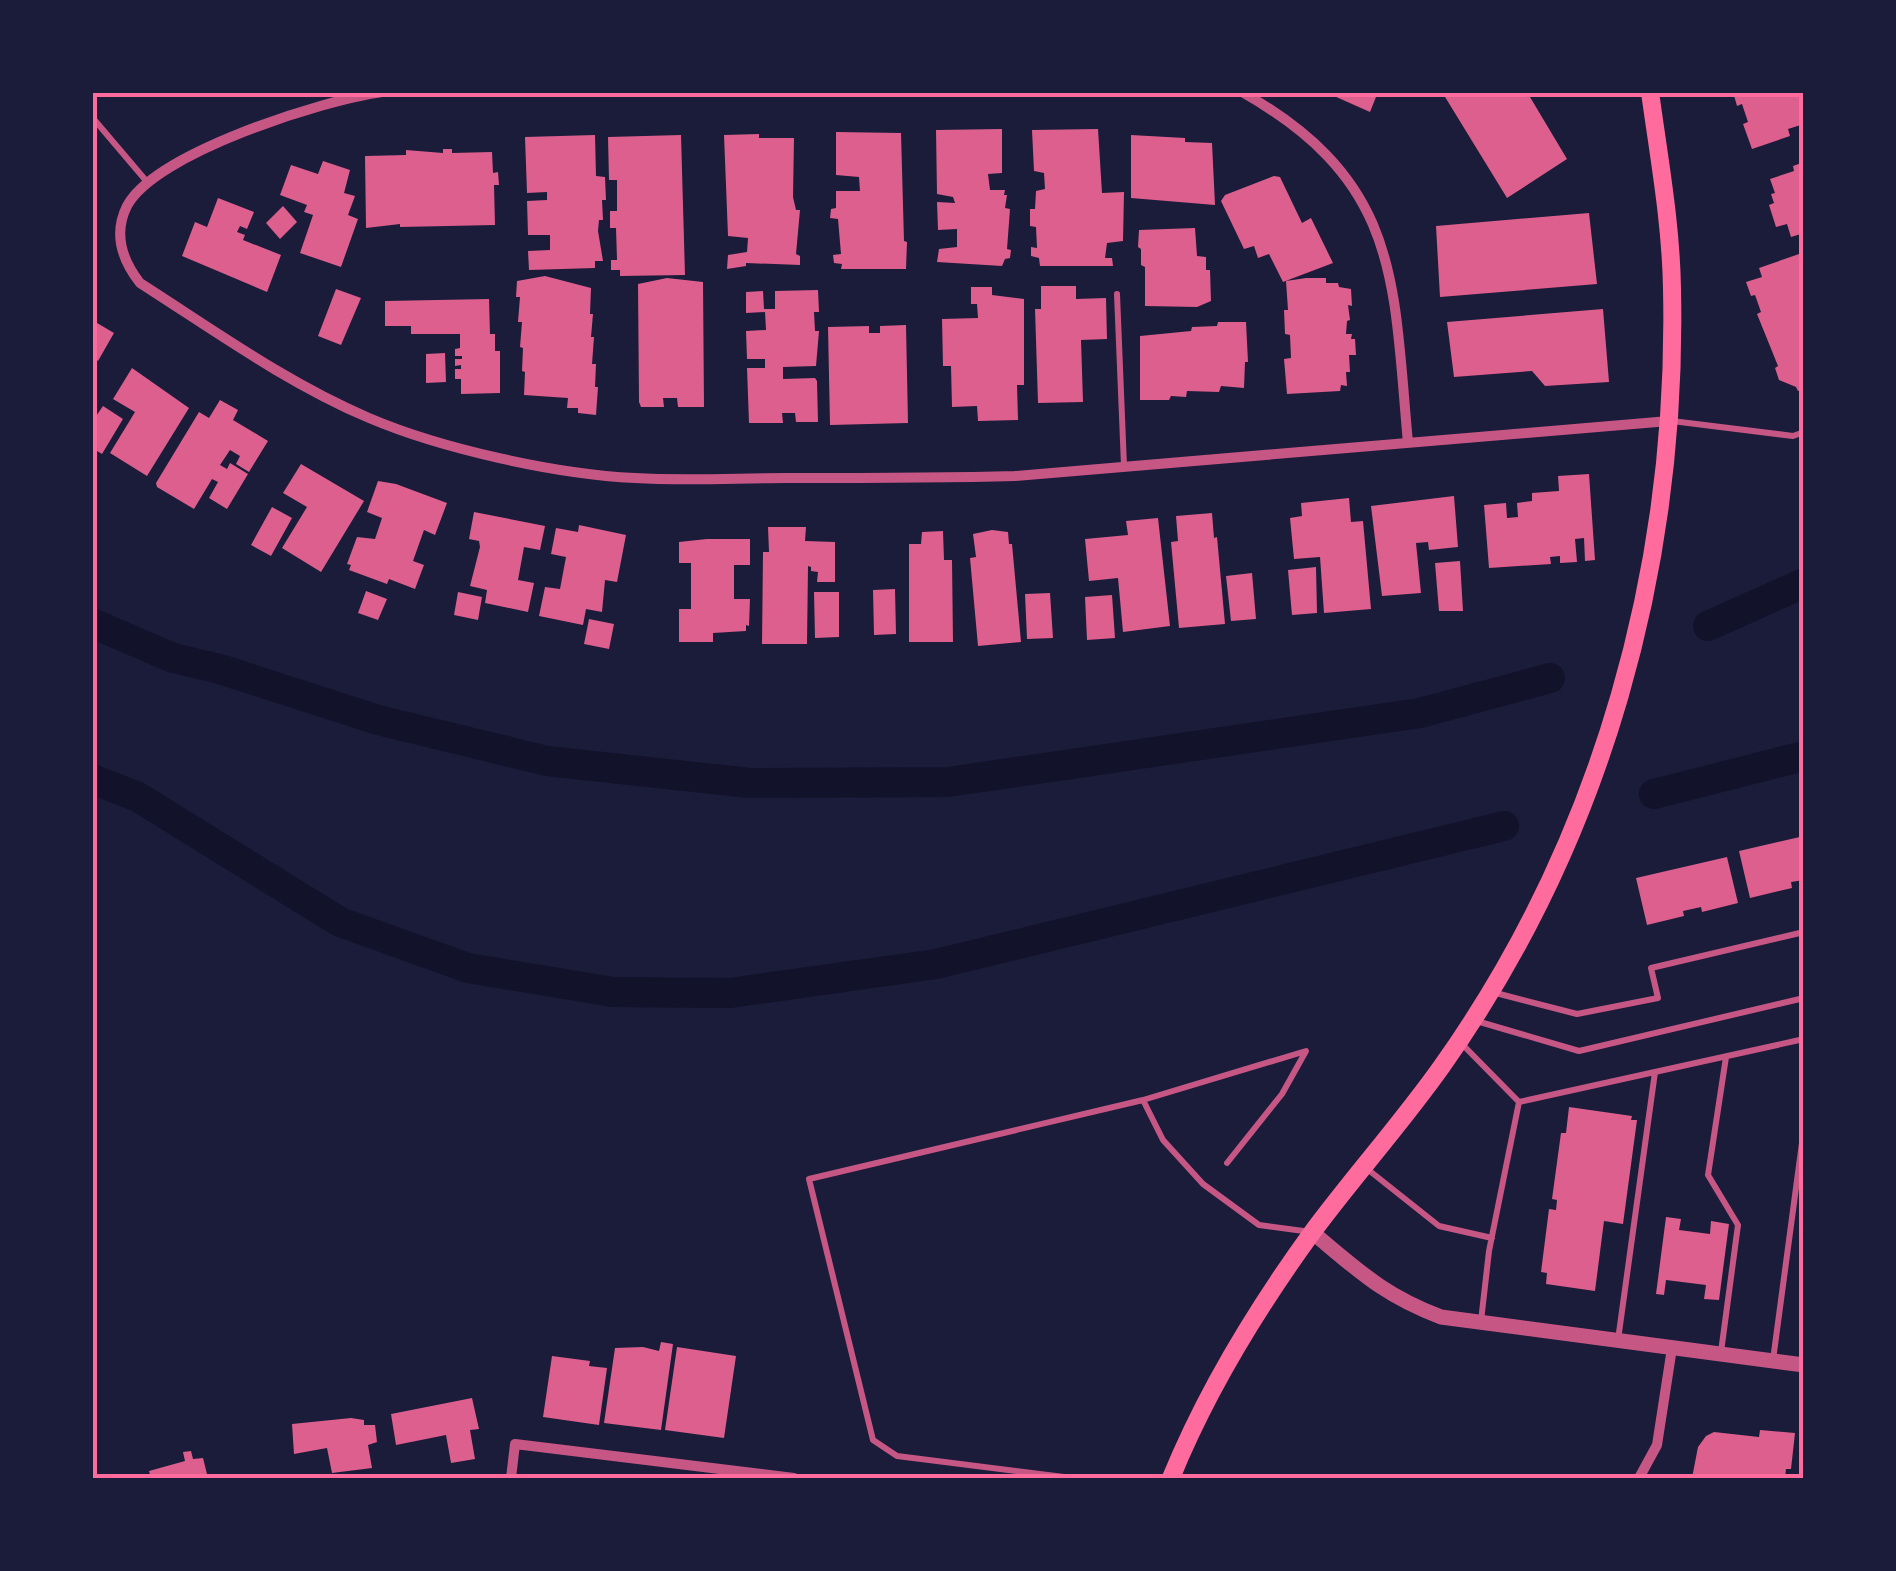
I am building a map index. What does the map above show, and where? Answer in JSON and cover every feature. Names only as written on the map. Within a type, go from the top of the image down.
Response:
[{"type":"main road","points":[[1171,1478],[1218,1380],[1263,1304],[1490,992],[1549,882],[1603,752],[1648,589],[1670,421],[1672,288],[1666,200],[1650,92]]},
{"type":"street","points":[[382,92],[308,109],[238,134],[148,183],[128,204],[120,224],[120,247],[140,283],[326,398],[433,440],[562,470],[636,478],[956,478],[1670,421]]},
{"type":"street","points":[[1242,92],[1285,117],[1317,144],[1342,171],[1365,206],[1382,244],[1394,289],[1408,443]]},
{"type":"street","points":[[1312,1232],[1381,1290],[1442,1316],[1804,1365]]},
{"type":"street","points":[[1639,1478],[1658,1445],[1672,1348]]},
{"type":"street","points":[[510,1478],[515,1444],[732,1475],[794,1478]]},
{"type":"lane","points":[[92,117],[148,183]]},
{"type":"lane","points":[[1117,294],[1124,467]]},
{"type":"lane","points":[[1670,421],[1793,436],[1804,432]]},
{"type":"lane","points":[[1490,992],[1577,1014],[1593,1011],[1658,998],[1650,968],[1804,932]]},
{"type":"lane","points":[[1472,1020],[1579,1051],[1804,998]]},
{"type":"lane","points":[[1519,1102],[1804,1039]]},
{"type":"lane","points":[[1458,1040],[1519,1102]]},
{"type":"lane","points":[[1072,1478],[898,1456],[873,1440],[809,1179],[1143,1100],[1306,1051],[1282,1094],[1227,1163]]},
{"type":"lane","points":[[1721,1353],[1738,1225],[1708,1175],[1726,1057]]},
{"type":"lane","points":[[1618,1341],[1656,1072]]},
{"type":"lane","points":[[1143,1100],[1163,1140],[1202,1184],[1259,1224],[1312,1232]]},
{"type":"lane","points":[[1481,1322],[1492,1238],[1519,1102]]},
{"type":"lane","points":[[1772,1361],[1803,1133]]},
{"type":"lane","points":[[1364,1167],[1438,1226],[1492,1238]]},
{"type":"building","points":[[1325,92],[1378,92],[1370,112]]},
{"type":"building","points":[[1442,92],[1527,92],[1567,159],[1507,198]]},
{"type":"building","points":[[1733,92],[1799,92],[1804,124],[1788,129],[1790,136],[1752,149],[1743,124],[1748,122],[1742,104],[1737,106]]},
{"type":"building","points":[[1002,129],[1002,173],[988,174],[990,190],[1005,190],[1007,195],[1010,258],[1002,266],[937,262],[939,249],[957,247],[957,229],[938,230],[937,202],[955,203],[953,197],[937,194],[936,130]]},
{"type":"building","points":[[1098,129],[1102,193],[1124,192],[1123,241],[1107,243],[1105,258],[1112,258],[1113,266],[1040,266],[1039,258],[1031,256],[1031,247],[1037,248],[1036,227],[1030,226],[1030,209],[1035,209],[1036,191],[1045,189],[1044,173],[1034,171],[1032,130]]},
{"type":"building","points":[[836,132],[901,133],[906,269],[841,269],[842,264],[834,263],[833,255],[841,254],[838,219],[830,218],[831,209],[836,208],[836,191],[860,191],[859,177],[836,175]]},
{"type":"building","points":[[759,134],[759,138],[794,138],[793,197],[796,210],[800,210],[796,254],[800,256],[800,265],[746,263],[727,269],[728,255],[747,252],[748,238],[728,236],[724,135]]},
{"type":"building","points":[[595,135],[596,176],[605,177],[606,200],[602,200],[603,220],[599,220],[598,231],[603,261],[595,261],[595,268],[529,270],[528,251],[550,250],[550,235],[528,235],[527,201],[547,200],[547,192],[527,193],[525,137]]},
{"type":"building","points":[[681,135],[685,275],[620,276],[620,270],[611,270],[611,260],[617,260],[616,228],[610,228],[610,211],[617,211],[617,180],[609,180],[608,137]]},
{"type":"building","points":[[1131,135],[1212,143],[1215,205],[1131,198]]},
{"type":"building","points":[[443,149],[452,149],[452,153],[492,152],[493,173],[498,172],[499,185],[494,185],[495,225],[400,224],[366,228],[365,156],[406,155],[406,150],[443,153]]},
{"type":"building","points":[[323,161],[350,170],[344,193],[355,196],[348,215],[358,219],[341,267],[300,253],[313,215],[304,212],[307,205],[280,195],[291,165],[318,174]]},
{"type":"building","points":[[1804,162],[1804,233],[1791,237],[1787,224],[1776,227],[1769,205],[1774,203],[1771,194],[1775,193],[1770,179],[1794,171],[1793,166]]},
{"type":"building","points":[[1280,177],[1302,223],[1311,218],[1333,263],[1283,282],[1269,254],[1258,258],[1254,246],[1244,249],[1221,201],[1225,195]]},
{"type":"building","points":[[218,198],[254,212],[247,229],[240,226],[237,232],[245,235],[243,240],[281,255],[267,292],[182,256],[195,222],[207,227]]},
{"type":"building","points":[[283,206],[297,222],[280,239],[266,223]]},
{"type":"building","points":[[1589,213],[1597,284],[1440,297],[1436,226]]},
{"type":"building","points":[[1195,228],[1197,256],[1206,257],[1206,270],[1210,270],[1211,301],[1197,307],[1145,306],[1145,267],[1141,265],[1138,247],[1139,230]]},
{"type":"building","points":[[1799,254],[1804,268],[1804,389],[1798,391],[1779,380],[1775,368],[1778,366],[1757,314],[1761,312],[1746,282],[1762,277],[1759,268]]},
{"type":"building","points":[[545,276],[591,288],[592,364],[596,364],[598,387],[596,415],[567,408],[568,398],[524,395],[517,281]]},
{"type":"building","points":[[667,278],[703,282],[704,407],[678,407],[677,398],[663,398],[664,407],[641,407],[639,402],[638,284]]},
{"type":"building","points":[[1326,278],[1326,283],[1351,289],[1346,334],[1355,339],[1356,355],[1349,355],[1347,386],[1341,385],[1340,391],[1287,394],[1284,359],[1291,358],[1290,335],[1285,334],[1286,281]]},
{"type":"building","points":[[1041,286],[1076,286],[1076,299],[1106,298],[1107,339],[1081,340],[1083,402],[1038,403],[1035,309],[1041,309]]},
{"type":"building","points":[[971,287],[992,287],[992,295],[1024,299],[1024,385],[1017,385],[1018,420],[978,421],[977,406],[952,407],[951,366],[943,366],[942,319],[978,318],[977,304],[971,304]]},
{"type":"building","points":[[336,289],[361,298],[341,345],[318,336]]},
{"type":"building","points":[[818,290],[819,312],[814,312],[815,331],[819,331],[816,366],[783,367],[783,379],[815,378],[818,422],[796,422],[795,413],[782,413],[783,423],[749,423],[747,368],[765,368],[765,359],[747,359],[746,331],[766,330],[765,312],[746,313],[746,292],[763,291],[764,309],[775,309],[775,291]]},
{"type":"building","points":[[489,299],[490,334],[495,334],[495,351],[500,351],[500,393],[461,394],[461,379],[455,379],[455,369],[461,369],[461,365],[455,366],[455,359],[462,359],[455,356],[455,349],[460,348],[460,334],[411,334],[411,326],[385,326],[385,301]]},
{"type":"building","points":[[1603,309],[1609,382],[1545,386],[1532,371],[1454,377],[1447,322]]},
{"type":"building","points":[[92,320],[114,333],[98,361],[92,357]]},
{"type":"building","points":[[1218,322],[1246,322],[1248,362],[1244,388],[1221,386],[1219,392],[1187,391],[1186,397],[1140,400],[1140,336],[1191,331],[1192,327],[1217,326]]},
{"type":"building","points":[[906,325],[908,423],[830,425],[828,327],[869,326],[869,333],[880,333],[880,326]]},
{"type":"building","points":[[445,353],[446,382],[426,383],[426,354]]},
{"type":"building","points":[[132,368],[189,408],[147,476],[110,453],[135,412],[113,399]]},
{"type":"building","points":[[220,400],[238,410],[233,420],[268,441],[249,472],[236,464],[240,456],[230,450],[220,465],[227,469],[230,463],[248,474],[227,509],[209,498],[218,482],[212,479],[194,509],[156,483],[199,412],[209,418]]},
{"type":"building","points":[[103,406],[123,419],[102,454],[92,448],[92,422]]},
{"type":"building","points":[[301,464],[364,501],[321,572],[282,548],[307,507],[283,493]]},
{"type":"building","points":[[1589,474],[1595,560],[1585,561],[1584,538],[1575,539],[1577,562],[1560,563],[1560,556],[1550,557],[1551,564],[1489,568],[1484,505],[1506,503],[1507,518],[1518,517],[1517,503],[1532,501],[1532,493],[1559,491],[1558,476]]},
{"type":"building","points":[[378,481],[447,503],[435,535],[424,530],[413,561],[424,565],[415,589],[349,570],[351,565],[347,564],[357,537],[375,539],[382,518],[367,512]]},
{"type":"building","points":[[1454,496],[1458,547],[1429,550],[1428,542],[1416,543],[1421,593],[1382,596],[1371,506]]},
{"type":"building","points":[[1349,498],[1351,522],[1363,521],[1371,609],[1324,613],[1320,557],[1294,559],[1290,518],[1302,516],[1301,503]]},
{"type":"building","points":[[272,507],[292,518],[271,556],[251,545]]},
{"type":"building","points":[[474,512],[545,526],[540,550],[524,547],[518,580],[534,583],[528,612],[485,603],[487,590],[470,586],[480,547],[479,541],[469,539]]},
{"type":"building","points":[[1212,513],[1225,624],[1179,628],[1171,542],[1178,541],[1176,516]]},
{"type":"building","points":[[1158,518],[1170,626],[1123,632],[1118,578],[1089,581],[1085,539],[1128,535],[1126,521]]},
{"type":"building","points":[[579,525],[626,535],[617,582],[605,580],[602,612],[586,609],[583,625],[539,616],[545,587],[560,589],[566,557],[551,554],[556,528],[578,532]]},
{"type":"building","points":[[768,527],[806,527],[805,541],[835,542],[835,582],[817,582],[818,572],[808,566],[807,644],[762,644],[763,552],[769,552]]},
{"type":"building","points":[[943,531],[944,560],[952,560],[953,642],[909,642],[909,544],[921,544],[922,532]]},
{"type":"building","points":[[1008,532],[1012,544],[1021,642],[978,646],[970,558],[976,557],[973,534]]},
{"type":"building","points":[[750,539],[750,565],[734,565],[734,599],[750,599],[749,626],[746,625],[746,631],[713,633],[713,642],[679,642],[679,609],[691,609],[691,563],[679,563],[679,542]]},
{"type":"building","points":[[1460,561],[1463,611],[1439,611],[1435,563]]},
{"type":"building","points":[[1316,567],[1317,613],[1292,615],[1288,570]]},
{"type":"building","points":[[1252,573],[1256,619],[1231,621],[1226,576]]},
{"type":"building","points":[[895,589],[896,634],[874,635],[873,590]]},
{"type":"building","points":[[366,591],[387,599],[378,620],[358,613]]},
{"type":"building","points":[[458,592],[482,597],[478,620],[454,615]]},
{"type":"building","points":[[814,592],[839,592],[839,637],[815,638]]},
{"type":"building","points":[[1050,593],[1053,638],[1027,639],[1025,594]]},
{"type":"building","points":[[1112,595],[1115,638],[1087,640],[1085,597]]},
{"type":"building","points":[[589,619],[614,624],[609,649],[584,644]]},
{"type":"building","points":[[1804,836],[1804,880],[1791,882],[1792,888],[1750,898],[1739,851]]},
{"type":"building","points":[[1727,857],[1738,903],[1702,912],[1701,907],[1683,911],[1684,916],[1647,925],[1636,878]]},
{"type":"building","points":[[1569,1107],[1637,1120],[1623,1224],[1604,1221],[1595,1291],[1546,1284],[1547,1273],[1541,1272],[1549,1209],[1556,1210],[1557,1200],[1552,1199],[1561,1133],[1566,1133]]},
{"type":"building","points":[[1666,1217],[1681,1219],[1679,1230],[1710,1234],[1711,1221],[1729,1224],[1719,1300],[1704,1299],[1706,1285],[1666,1280],[1664,1295],[1656,1294]]},
{"type":"building","points":[[661,1342],[673,1344],[661,1430],[604,1423],[615,1348],[659,1351]]},
{"type":"building","points":[[677,1347],[736,1356],[724,1438],[665,1430]]},
{"type":"building","points":[[552,1356],[590,1361],[589,1366],[607,1368],[599,1425],[543,1417]]},
{"type":"building","points":[[472,1398],[479,1429],[470,1430],[475,1459],[451,1463],[446,1435],[396,1445],[391,1414]]},
{"type":"building","points":[[364,1420],[364,1425],[375,1425],[377,1442],[368,1445],[372,1468],[332,1473],[327,1448],[294,1454],[292,1424]]},
{"type":"building","points":[[1760,1430],[1795,1433],[1791,1469],[1786,1469],[1785,1478],[1692,1478],[1698,1447],[1706,1436],[1714,1432],[1759,1437]]},
{"type":"building","points":[[191,1451],[193,1459],[203,1458],[208,1478],[151,1478],[149,1471],[185,1461],[183,1452]]},
{"type":"waterway","points":[[1708,626],[1804,583]]},
{"type":"waterway","points":[[92,623],[173,658],[220,669],[378,720],[547,761],[750,783],[948,782],[1420,713],[1550,678]]},
{"type":"waterway","points":[[1654,794],[1804,756]]},
{"type":"waterway","points":[[92,779],[138,797],[340,922],[468,968],[613,992],[730,993],[936,964],[1504,826]]}]
